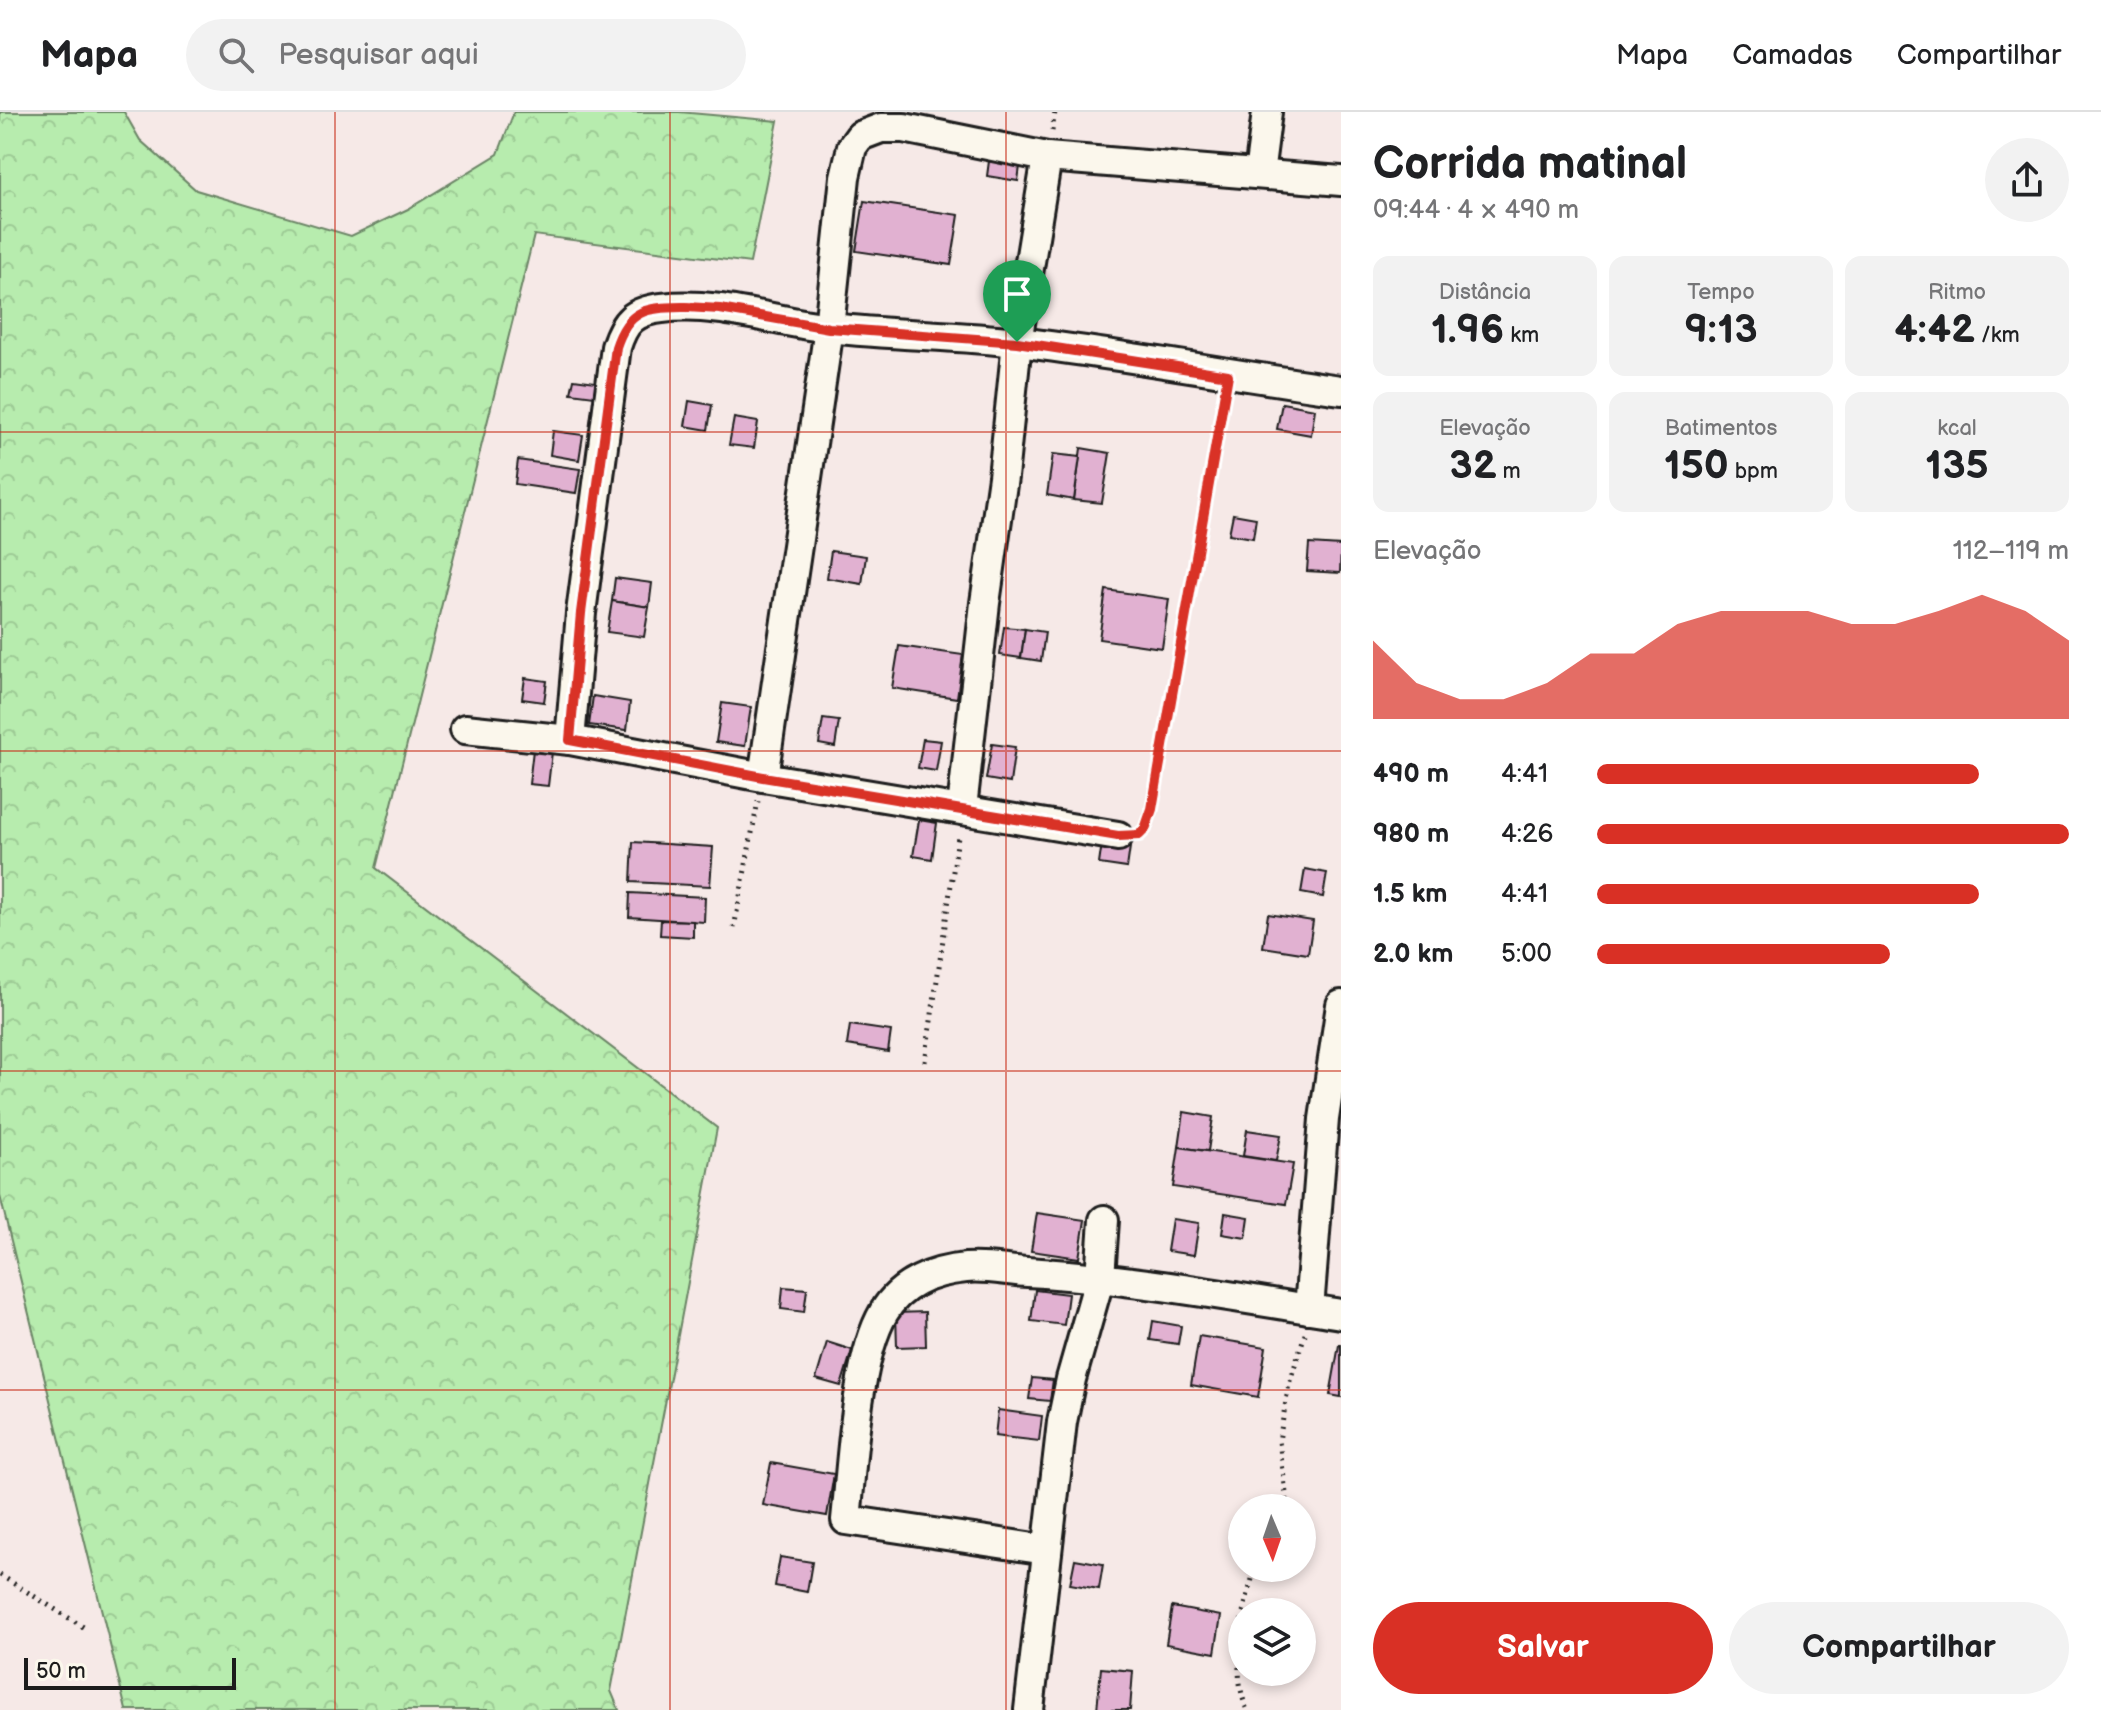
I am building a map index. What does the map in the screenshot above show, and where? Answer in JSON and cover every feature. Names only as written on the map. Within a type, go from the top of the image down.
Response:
[{"type":"street","points":[[1259,174],[1267,112]]},
{"type":"street","points":[[763,777],[829,328],[845,177],[852,147],[860,136],[881,128],[904,128],[1047,157],[1341,181]]},
{"type":"street","points":[[962,808],[1017,342],[1047,157]]},
{"type":"street","points":[[570,740],[581,613],[615,356],[623,326],[646,311],[686,307],[720,309],[829,328],[1017,342],[1341,390]]},
{"type":"street","points":[[465,729],[570,740],[763,777],[1118,836]]},
{"type":"street","points":[[1309,1309],[1324,1119],[1341,1005]]},
{"type":"street","points":[[1029,1710],[1065,1408],[1100,1277],[1104,1220]]},
{"type":"street","points":[[1047,1550],[846,1520],[870,1340],[885,1310],[905,1286],[935,1274],[968,1268],[1100,1277],[1341,1314]]},
{"type":"path","points":[[1118,836],[1139,835],[1145,829],[1152,809],[1228,375]]},
{"type":"path","points":[[734,928],[763,777]]},
{"type":"path","points":[[925,1062],[962,808]]},
{"type":"path","points":[[1286,1494],[1279,1441],[1289,1384],[1303,1343],[1309,1309]]},
{"type":"path","points":[[0,1575],[85,1628]]},
{"type":"path","points":[[1240,1686],[1247,1710]]},
{"type":"green space","points":[[0,112],[124,112],[140,140],[196,190],[351,236],[408,209],[498,154],[514,112],[679,112],[778,121],[750,263],[534,235],[376,868],[717,1128],[611,1691],[619,1710],[126,1710],[0,1196]]},
{"type":"building","points":[[989,161],[1020,166],[1018,181],[987,176]]},
{"type":"building","points":[[864,201],[959,215],[951,265],[856,251]]},
{"type":"building","points":[[574,379],[596,382],[594,396],[571,393]]},
{"type":"building","points":[[689,401],[712,405],[708,430],[685,426]]},
{"type":"building","points":[[1282,403],[1315,409],[1311,435],[1277,429]]},
{"type":"building","points":[[734,418],[758,422],[754,448],[729,445]]},
{"type":"building","points":[[553,431],[583,435],[579,460],[550,455]]},
{"type":"building","points":[[1081,448],[1110,453],[1102,503],[1074,500]]},
{"type":"building","points":[[1053,454],[1080,457],[1074,500],[1047,495]]},
{"type":"building","points":[[518,460],[580,469],[576,493],[515,484]]},
{"type":"building","points":[[1233,514],[1256,518],[1253,538],[1229,534]]},
{"type":"building","points":[[1309,544],[1341,546],[1340,573],[1307,571]]},
{"type":"building","points":[[831,551],[866,556],[862,584],[827,578]]},
{"type":"building","points":[[615,578],[652,583],[649,607],[612,601]]},
{"type":"building","points":[[1106,590],[1169,599],[1162,648],[1099,639]]},
{"type":"building","points":[[612,601],[649,607],[644,637],[607,632]]},
{"type":"building","points":[[1004,627],[1025,629],[1021,658],[1000,655]]},
{"type":"building","points":[[1025,629],[1045,632],[1041,661],[1021,658]]},
{"type":"building","points":[[899,646],[963,655],[957,698],[892,688]]},
{"type":"building","points":[[525,678],[547,681],[544,702],[522,699]]},
{"type":"building","points":[[593,696],[630,702],[627,730],[589,725]]},
{"type":"building","points":[[722,703],[751,707],[745,746],[716,742]]},
{"type":"building","points":[[823,719],[839,721],[835,747],[819,744]]},
{"type":"building","points":[[923,739],[941,741],[936,771],[918,768]]},
{"type":"building","points":[[992,744],[1015,747],[1010,783],[986,779]]},
{"type":"building","points":[[533,750],[552,752],[548,786],[529,784]]},
{"type":"building","points":[[919,820],[937,823],[932,859],[913,856]]},
{"type":"building","points":[[633,842],[713,847],[710,886],[631,882]]},
{"type":"building","points":[[1102,843],[1130,847],[1127,868],[1099,864]]},
{"type":"building","points":[[1305,869],[1327,873],[1323,897],[1301,893]]},
{"type":"building","points":[[630,893],[705,897],[704,922],[629,917]]},
{"type":"building","points":[[1268,914],[1313,921],[1308,954],[1263,947]]},
{"type":"building","points":[[661,920],[693,921],[693,937],[660,935]]},
{"type":"building","points":[[850,1025],[891,1031],[888,1052],[847,1045]]},
{"type":"building","points":[[1184,1112],[1213,1117],[1208,1151],[1179,1147]]},
{"type":"building","points":[[1247,1130],[1281,1135],[1276,1161],[1243,1156]]},
{"type":"building","points":[[1179,1147],[1293,1164],[1286,1204],[1173,1187]]},
{"type":"building","points":[[1037,1213],[1085,1220],[1079,1258],[1031,1251]]},
{"type":"building","points":[[1225,1213],[1249,1217],[1246,1238],[1222,1234]]},
{"type":"building","points":[[1172,1219],[1199,1223],[1194,1255],[1167,1251]]},
{"type":"building","points":[[783,1287],[807,1289],[804,1312],[781,1309]]},
{"type":"building","points":[[1035,1290],[1068,1294],[1064,1325],[1031,1321]]},
{"type":"building","points":[[925,1312],[926,1346],[897,1347],[896,1313]]},
{"type":"building","points":[[1153,1321],[1181,1326],[1178,1344],[1150,1340]]},
{"type":"building","points":[[1199,1336],[1266,1347],[1258,1397],[1191,1385]]},
{"type":"building","points":[[827,1342],[852,1350],[841,1386],[816,1379]]},
{"type":"building","points":[[1341,1345],[1341,1397],[1330,1395]]},
{"type":"building","points":[[1032,1378],[1053,1380],[1050,1401],[1029,1399]]},
{"type":"building","points":[[998,1410],[1042,1416],[1039,1441],[995,1436]]},
{"type":"building","points":[[771,1463],[834,1474],[827,1516],[763,1505]]},
{"type":"building","points":[[780,1557],[812,1562],[807,1592],[775,1586]]},
{"type":"building","points":[[1075,1559],[1103,1564],[1099,1589],[1070,1584]]},
{"type":"building","points":[[1172,1607],[1221,1616],[1215,1653],[1166,1644]]},
{"type":"building","points":[[1101,1668],[1133,1671],[1130,1710],[1097,1710]]},
{"type":"route","points":[[662,308],[720,309],[829,328],[1017,342],[1228,375],[1152,809],[1145,829],[1139,835],[1118,836],[763,777],[570,740],[581,613],[616,347],[623,326],[630,319],[662,308]]}]
